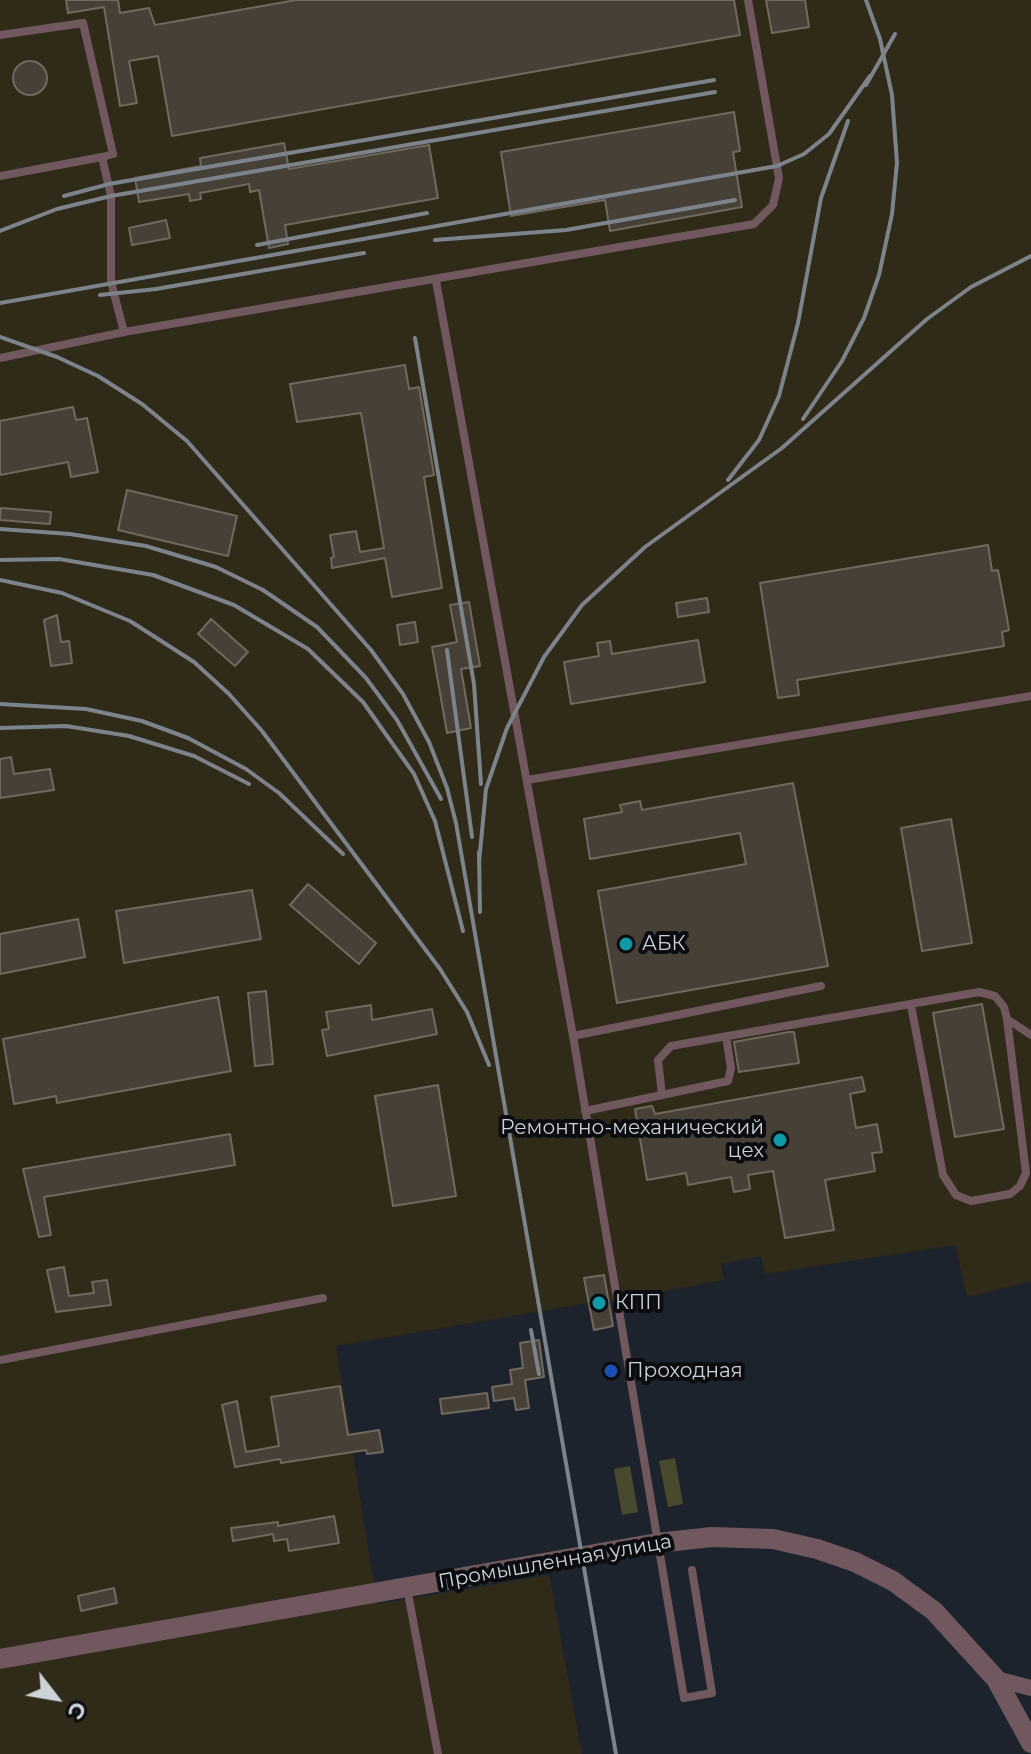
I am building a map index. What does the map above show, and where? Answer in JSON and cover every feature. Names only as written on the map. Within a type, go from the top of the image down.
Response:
[{"type":"street","name":"Промышленная улица","points":[[0,1659],[657,1543],[712,1537],[773,1539],[855,1562],[893,1581],[934,1611],[996,1679],[1029,1732]]},
{"type":"street","points":[[996,1679],[1031,1688]]},
{"type":"lane","points":[[0,358],[124,332],[748,226],[761,219],[777,196],[779,178],[748,0]]},
{"type":"lane","points":[[0,35],[83,23],[113,154],[0,176]]},
{"type":"lane","points":[[102,157],[111,196],[111,282],[124,332]]},
{"type":"lane","points":[[436,281],[573,1036],[684,1698],[712,1693],[692,1570]]},
{"type":"lane","points":[[527,780],[1031,696]]},
{"type":"lane","points":[[573,1036],[821,986]]},
{"type":"lane","points":[[662,1095],[658,1065],[663,1051],[671,1046],[984,992],[1001,1002],[1007,1019],[1026,1173],[1020,1186],[1010,1194],[971,1201],[956,1195],[943,1175],[911,1005]]},
{"type":"lane","points":[[1007,1019],[1031,1035]]},
{"type":"lane","points":[[585,1111],[728,1081],[731,1068],[726,1036]]},
{"type":"lane","points":[[0,1360],[323,1298]]},
{"type":"lane","points":[[407,1587],[438,1754]]},
{"type":"shaded area","points":[[0,0],[1031,0],[1031,1281],[967,1297],[955,1245],[765,1274],[761,1256],[721,1264],[724,1280],[604,1302],[607,1325],[593,1328],[588,1303],[336,1346],[377,1604],[549,1575],[582,1754],[0,1754]]},
{"type":"green space","points":[[675,1458],[683,1504],[668,1507],[659,1461]]},
{"type":"green space","points":[[630,1466],[638,1512],[622,1515],[614,1469]]},
{"type":"building","points":[[66,0],[118,0],[120,13],[149,8],[155,25],[296,0],[734,0],[740,35],[172,136],[158,56],[129,61],[137,103],[120,106],[104,7],[68,13]]},
{"type":"building","points":[[766,0],[805,0],[809,27],[772,33]]},
{"type":"building","points":[[30,61],[42,66],[47,78],[42,90],[30,95],[18,90],[13,78],[18,66]]},
{"type":"building","points":[[734,112],[740,151],[733,152],[742,207],[610,231],[605,200],[511,216],[501,152]]},
{"type":"building","points":[[284,143],[289,169],[429,145],[438,198],[285,225],[288,244],[269,248],[259,190],[250,192],[249,184],[200,193],[201,199],[190,201],[189,194],[139,202],[135,178],[201,166],[200,158]]},
{"type":"building","points":[[166,220],[170,238],[132,245],[129,228]]},
{"type":"building","points":[[405,365],[409,389],[419,387],[434,475],[424,477],[442,588],[392,597],[385,558],[332,568],[331,558],[334,557],[330,535],[356,531],[360,552],[384,548],[361,413],[297,422],[290,384]]},
{"type":"building","points":[[73,407],[76,420],[87,418],[98,472],[71,477],[68,462],[0,475],[0,421]]},
{"type":"building","points":[[127,490],[237,516],[228,556],[118,530]]},
{"type":"building","points":[[1,508],[51,512],[50,524],[0,520]]},
{"type":"building","points":[[988,545],[992,571],[998,570],[1009,630],[1002,632],[1004,646],[797,680],[799,695],[778,698],[760,583]]},
{"type":"building","points":[[707,598],[709,612],[678,617],[676,603]]},
{"type":"building","points":[[469,602],[480,666],[461,669],[471,728],[447,733],[432,647],[457,642],[450,605]]},
{"type":"building","points":[[57,615],[61,642],[69,641],[72,663],[51,666],[44,620]]},
{"type":"building","points":[[211,619],[248,652],[235,666],[198,634]]},
{"type":"building","points":[[415,622],[418,642],[400,645],[397,625]]},
{"type":"building","points":[[698,640],[705,682],[571,704],[564,662],[599,656],[597,643],[610,641],[612,654]]},
{"type":"building","points":[[11,757],[14,774],[50,769],[54,790],[0,798],[0,759]]},
{"type":"building","points":[[793,783],[828,966],[617,1003],[598,891],[746,864],[740,833],[590,859],[584,819],[622,812],[620,805],[640,801],[642,810]]},
{"type":"building","points":[[951,819],[972,943],[922,951],[901,828]]},
{"type":"building","points":[[308,884],[376,943],[359,964],[290,905]]},
{"type":"building","points":[[252,890],[261,939],[124,963],[116,911]]},
{"type":"building","points":[[78,919],[85,957],[0,974],[0,934]]},
{"type":"building","points":[[266,991],[273,1064],[255,1066],[248,993]]},
{"type":"building","points":[[218,997],[231,1071],[57,1103],[56,1096],[14,1104],[3,1039]]},
{"type":"building","points":[[982,1004],[1004,1129],[955,1137],[933,1013]]},
{"type":"building","points":[[371,1005],[372,1020],[432,1009],[437,1034],[327,1056],[322,1030],[329,1029],[326,1012]]},
{"type":"building","points":[[794,1032],[799,1063],[739,1072],[734,1042]]},
{"type":"building","name":"Ремонтно-механический цех","points":[[862,1077],[865,1091],[850,1094],[856,1128],[877,1124],[882,1152],[872,1153],[875,1171],[825,1180],[834,1230],[785,1238],[773,1171],[748,1175],[750,1189],[734,1192],[731,1177],[688,1185],[686,1173],[647,1180],[635,1109],[652,1106],[655,1114]]},
{"type":"building","points":[[438,1085],[456,1196],[393,1206],[375,1096]]},
{"type":"building","points":[[230,1134],[235,1165],[44,1197],[51,1235],[39,1237],[23,1169]]},
{"type":"building","points":[[64,1267],[69,1296],[94,1293],[92,1282],[107,1280],[111,1305],[56,1312],[47,1270]]},
{"type":"building","name":"КПП","points":[[604,1275],[613,1326],[594,1330],[584,1278]]},
{"type":"building","points":[[539,1340],[544,1377],[525,1380],[529,1408],[516,1410],[514,1398],[494,1401],[492,1387],[512,1384],[510,1370],[523,1368],[520,1343]]},
{"type":"building","points":[[340,1386],[348,1435],[379,1430],[383,1452],[367,1454],[366,1450],[235,1467],[222,1405],[237,1401],[246,1452],[279,1446],[271,1397]]},
{"type":"building","points":[[487,1393],[489,1408],[442,1414],[440,1399]]},
{"type":"building","points":[[334,1516],[339,1543],[289,1551],[287,1539],[274,1541],[273,1534],[233,1541],[231,1528],[278,1522],[278,1526]]},
{"type":"building","points":[[114,1588],[117,1603],[81,1611],[78,1596]]},
{"type":"railway","points":[[803,419],[842,361],[864,318],[879,275],[892,214],[897,163],[892,95],[880,39],[866,0]]},
{"type":"railway","points":[[866,85],[895,34]]},
{"type":"railway","points":[[0,303],[777,166],[804,154],[829,134],[870,76]]},
{"type":"railway","points":[[64,196],[109,184],[714,80]]},
{"type":"railway","points":[[0,231],[57,209],[111,196],[715,92]]},
{"type":"railway","points":[[728,480],[759,440],[779,396],[798,323],[821,198],[848,121]]},
{"type":"railway","points":[[435,240],[566,230],[735,200]]},
{"type":"railway","points":[[257,245],[427,213]]},
{"type":"railway","points":[[100,295],[156,289],[364,253]]},
{"type":"railway","points":[[479,863],[486,789],[507,728],[544,657],[582,605],[645,547],[782,448],[927,319],[971,287],[1031,256]]},
{"type":"railway","points":[[0,337],[57,357],[98,376],[142,404],[187,441],[371,650],[403,694],[429,742],[447,788],[456,823],[616,1754]]},
{"type":"railway","points":[[415,338],[474,684],[481,784]]},
{"type":"railway","points":[[0,529],[70,534],[146,546],[216,567],[263,590],[317,627],[366,678],[397,720],[441,799]]},
{"type":"railway","points":[[0,560],[59,559],[153,575],[234,605],[308,649],[363,702],[414,774],[435,821],[463,931]]},
{"type":"railway","points":[[0,580],[62,593],[130,621],[194,662],[229,694],[262,731],[440,969],[467,1012],[489,1065]]},
{"type":"railway","points":[[447,650],[472,837]]},
{"type":"railway","points":[[0,704],[86,709],[142,721],[188,738],[246,769],[279,793],[343,854]]},
{"type":"railway","points":[[0,728],[66,726],[129,736],[194,756],[249,784]]},
{"type":"railway","points":[[479,852],[480,912]]},
{"type":"railway","points":[[531,1330],[539,1374]]},
{"type":"place","name":"АБК","points":[[626,944]]},
{"type":"place","name":"Ремонтно-механический цех","points":[[780,1140]]},
{"type":"place","name":"КПП","points":[[599,1303]]},
{"type":"place","name":"Проходная","points":[[611,1371]]}]
